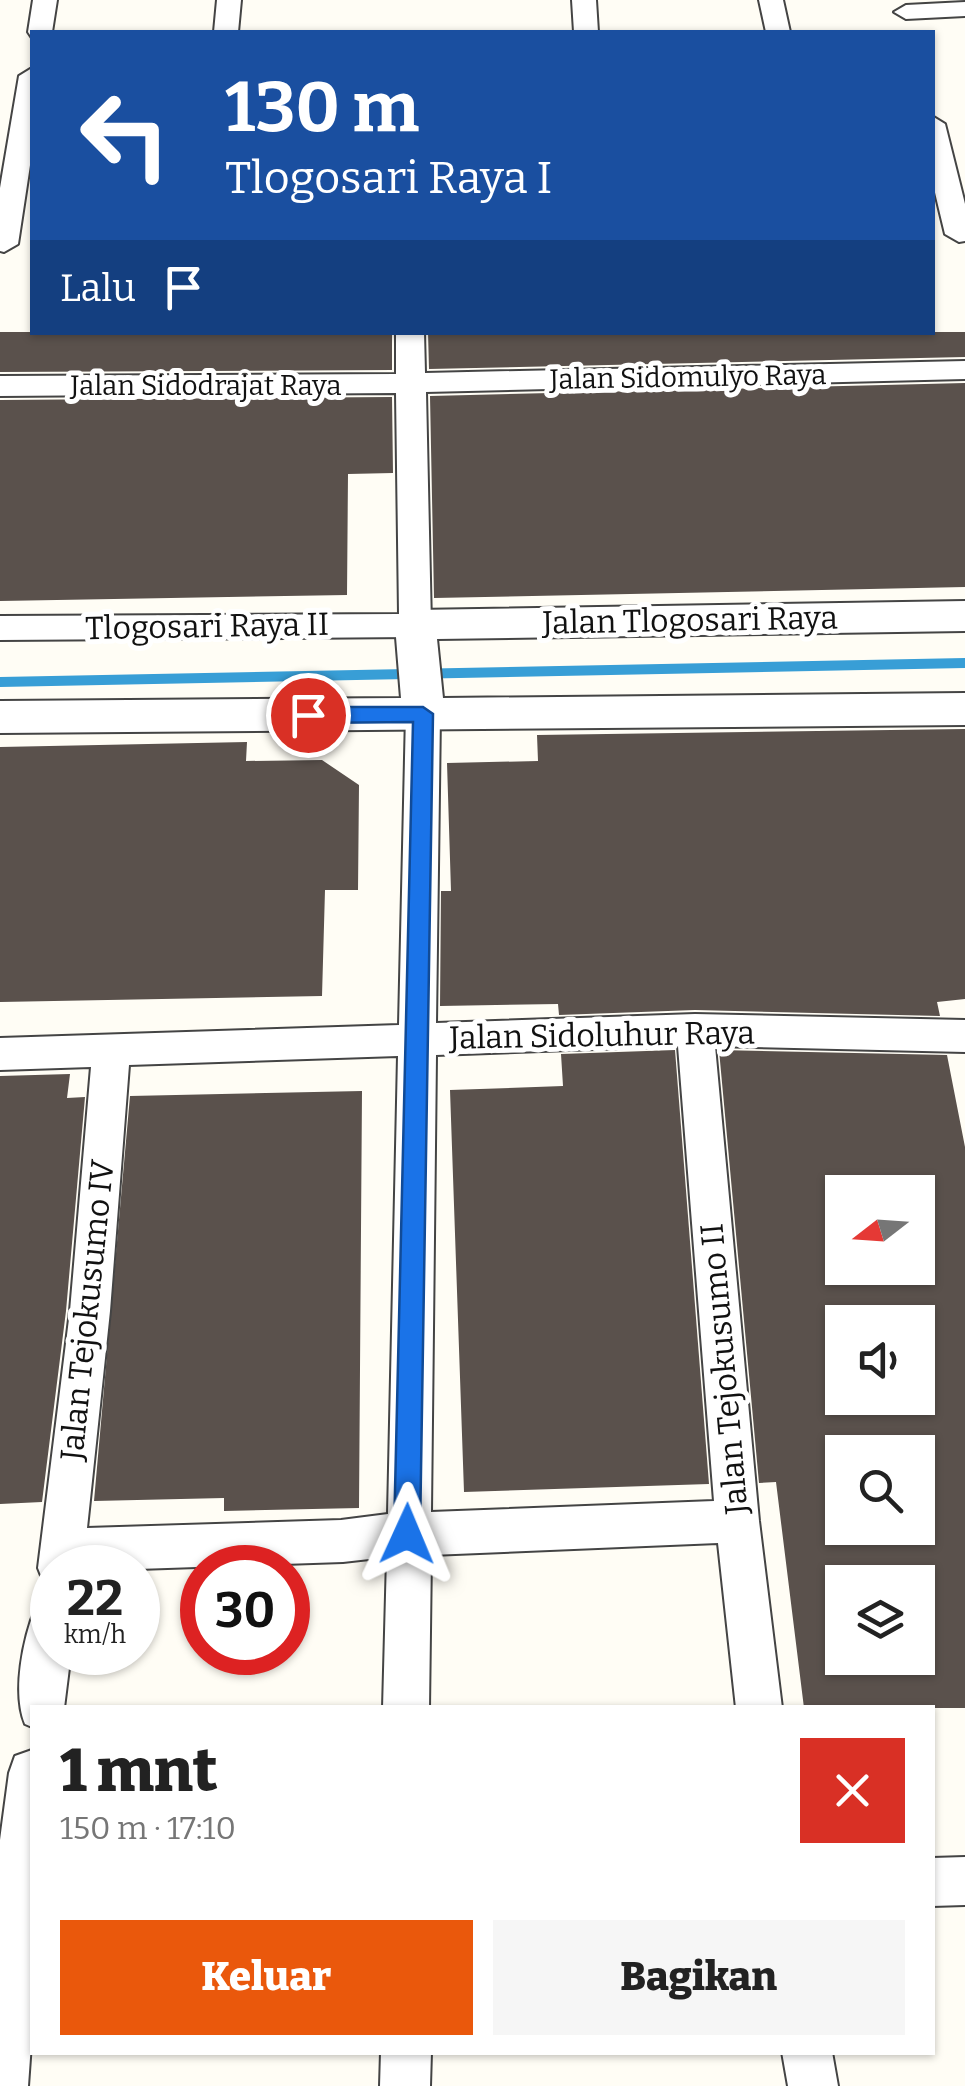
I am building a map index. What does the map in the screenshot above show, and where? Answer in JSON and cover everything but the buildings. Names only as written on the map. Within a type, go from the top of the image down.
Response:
[{"type":"street","points":[[40,30],[45,0]]},
{"type":"street","points":[[226,30],[229,0]]},
{"type":"street","points":[[584,0],[586,30]]},
{"type":"street","points":[[771,0],[778,30]]},
{"type":"street","points":[[907,15],[965,9]]},
{"type":"street","points":[[12,244],[30,93]]},
{"type":"street","points":[[935,140],[952,234]]},
{"type":"street","points":[[406,1705],[423,708],[416,632],[410,335]]},
{"type":"street","name":"Jalan Sidomulyo Raya","points":[[411,383],[965,370]]},
{"type":"street","name":"Jalan Sidodrajat Raya","points":[[0,386],[411,383]]},
{"type":"street","name":"Jalan Tlogosari Raya","points":[[416,632],[965,616]]},
{"type":"street","name":"Tlogosari Raya II","points":[[0,628],[416,632]]},
{"type":"street","points":[[0,717],[423,708],[965,708]]},
{"type":"street","name":"Jalan Sidoluhur Raya","points":[[0,1054],[695,1030],[965,1037]]},
{"type":"street","name":"Jalan Tejokusumo II","points":[[695,1030],[736,1521],[759,1705]]},
{"type":"street","name":"Jalan Tejokusumo IV","points":[[63,1545],[90,1311],[112,1053]]},
{"type":"street","points":[[160,1553],[343,1541],[350,1537],[736,1521]]},
{"type":"street","points":[[41,1705],[45,1675]]},
{"type":"street","points":[[3,2086],[30,1792]]},
{"type":"street","points":[[935,1882],[965,1881]]},
{"type":"street","points":[[406,2055],[406,2086]]},
{"type":"street","points":[[808,2055],[813,2086]]},
{"type":"waterway","points":[[0,682],[965,663]]},
{"type":"route","points":[[308,715],[423,714],[407,1534]]}]
